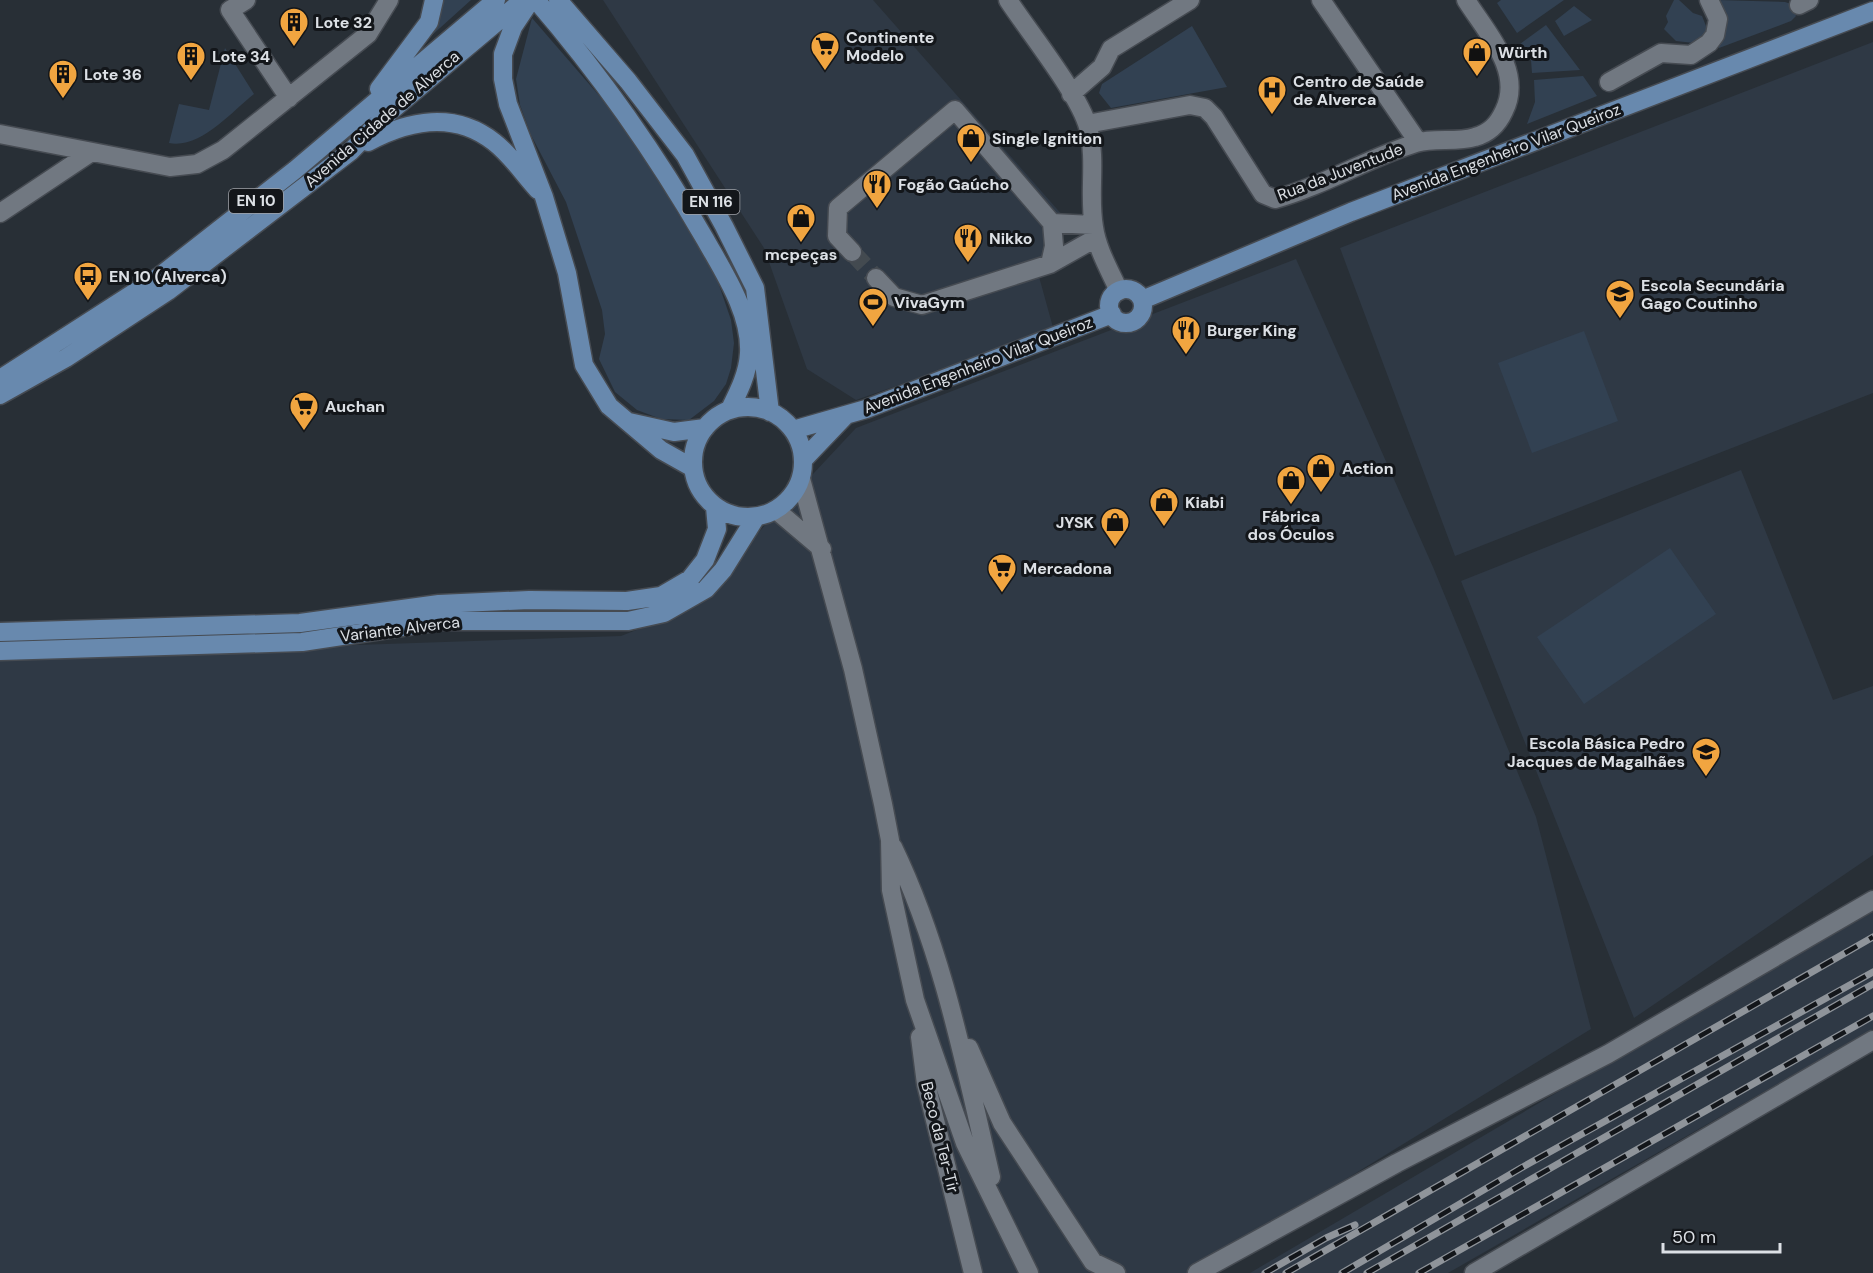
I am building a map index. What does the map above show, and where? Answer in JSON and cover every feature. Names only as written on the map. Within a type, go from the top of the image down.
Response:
[{"type":"main road","points":[[360,115],[429,22],[434,0]]},
{"type":"main road","name":"Avenida Cidade de Alverca","points":[[0,379],[160,276],[295,171],[496,0]]},
{"type":"main road","name":"Avenida Cidade de Alverca","points":[[0,395],[66,358],[168,291],[351,151],[386,115],[523,0]]},
{"type":"main road","points":[[534,0],[513,27],[503,54],[503,79],[508,104],[544,197],[567,273],[584,364],[609,406],[661,450],[693,468]]},
{"type":"main road","name":"EN 116","points":[[534,0],[564,32],[631,119],[684,202],[732,286],[746,327],[750,352],[746,374],[730,409],[705,428]]},
{"type":"main road","name":"EN 116","points":[[558,0],[580,24],[685,155],[755,288],[770,412]]},
{"type":"main road","name":"Avenida Engenheiro Vilar Queiroz","points":[[1119,291],[1112,298],[1112,314],[1120,321],[1131,322],[1140,316],[1142,300],[1351,212],[1873,11]]},
{"type":"main road","points":[[351,151],[394,127],[421,121],[442,121],[469,129],[494,142],[544,197]]},
{"type":"main road","points":[[1119,291],[1130,290],[1142,300]]},
{"type":"main road","name":"Avenida Engenheiro Vilar Queiroz","points":[[793,430],[845,416],[1112,314]]},
{"type":"main road","points":[[705,428],[697,440],[693,468],[700,489],[715,507],[727,514],[756,517],[776,510],[787,502],[801,479],[803,460],[800,441],[793,430],[770,412],[749,407],[730,409]]},
{"type":"main road","name":"Avenida Engenheiro Vilar Queiroz","points":[[803,460],[845,416]]},
{"type":"main road","points":[[629,422],[674,432],[705,428]]},
{"type":"main road","name":"Variante Alverca","points":[[0,632],[300,623],[439,604],[529,600],[627,601],[661,596],[690,579],[705,560],[717,529],[715,507]]},
{"type":"main road","name":"Variante Alverca","points":[[0,651],[302,642],[441,621],[628,621],[664,613],[706,589],[723,570],[756,517]]},
{"type":"street","points":[[246,0],[231,10],[289,98]]},
{"type":"street","points":[[0,134],[170,167],[196,164],[223,150],[368,34],[389,0]]},
{"type":"street","points":[[1008,0],[1071,94],[1088,124],[1094,164],[1094,231],[1119,291]]},
{"type":"street","points":[[1071,94],[1102,67],[1111,49],[1190,0]]},
{"type":"street","points":[[1321,0],[1418,142]]},
{"type":"street","name":"Rua da Juventude","points":[[1088,124],[1190,105],[1201,107],[1214,117],[1263,194],[1275,199],[1418,142],[1473,138],[1483,134],[1500,120],[1508,105],[1510,78],[1506,64],[1466,0]]},
{"type":"street","points":[[1609,82],[1661,53],[1691,55],[1709,43],[1714,35],[1718,19],[1708,0]]},
{"type":"street","points":[[852,252],[837,236],[838,208],[955,110],[1052,223],[1054,246],[1050,264]]},
{"type":"street","points":[[0,213],[90,153]]},
{"type":"street","points":[[1052,223],[1094,231]]},
{"type":"street","points":[[876,278],[894,297],[922,305],[1050,264],[1094,231]]},
{"type":"street","points":[[801,479],[853,669],[890,840],[891,890],[915,1000],[965,1143],[997,1203],[1029,1273]]},
{"type":"street","points":[[776,510],[822,549]]},
{"type":"street","points":[[890,840],[911,883],[951,1005],[997,1203]]},
{"type":"street","points":[[1197,1273],[1397,1163],[1608,1054],[1873,900]]},
{"type":"street","name":"Beco da Ter-Tir","points":[[915,1000],[926,1084],[973,1273]]},
{"type":"street","points":[[951,1005],[1002,1123],[1095,1268],[1116,1273]]},
{"type":"street","points":[[1474,1273],[1873,1040]]},
{"type":"shaded area","points":[[442,0],[471,0],[430,37]]},
{"type":"shaded area","points":[[603,0],[873,0],[1064,217],[1038,273],[1054,331],[856,400],[807,369],[764,248]]},
{"type":"shaded area","points":[[1501,0],[1564,0],[1517,33],[1497,3]]},
{"type":"shaded area","points":[[1674,0],[1679,0],[1693,13],[1702,16],[1708,31],[1694,43],[1676,41],[1664,29],[1668,22],[1666,16]]},
{"type":"shaded area","points":[[1716,0],[1785,2],[1791,4],[1796,16],[1791,21],[1719,48]]},
{"type":"shaded area","points":[[1574,6],[1592,20],[1564,36],[1555,21]]},
{"type":"shaded area","points":[[532,18],[628,129],[717,279],[731,320],[734,343],[731,368],[726,384],[714,401],[689,420],[661,419],[637,410],[615,392],[599,359],[605,334],[602,310],[566,202],[531,135],[520,105],[516,79]]},
{"type":"shaded area","points":[[1546,25],[1580,70],[1532,73],[1531,60],[1520,44]]},
{"type":"shaded area","points":[[1192,26],[1227,87],[1111,108],[1099,93],[1102,84]]},
{"type":"shaded area","name":"Escola Secundária Gago Coutinho","points":[[1873,42],[1873,393],[1455,556],[1340,248]]},
{"type":"shaded area","points":[[225,48],[254,94],[204,135],[181,143],[169,143],[179,104],[209,110]]},
{"type":"shaded area","points":[[1583,76],[1597,96],[1527,124],[1535,102],[1534,80]]},
{"type":"shaded area","points":[[1296,259],[1433,567],[1536,817],[1591,1029],[1193,1273],[0,1273],[0,657],[621,636],[685,611],[856,428]]},
{"type":"shaded area","points":[[1584,331],[1618,421],[1532,453],[1498,363]]},
{"type":"shaded area","name":"Escola Básica Pedro Jacques de Magalhães","points":[[1741,470],[1833,700],[1873,686],[1873,855],[1634,1018],[1461,581]]},
{"type":"shaded area","points":[[1670,548],[1716,614],[1584,704],[1537,637]]},
{"type":"shaded area","points":[[1873,912],[1873,1029],[1448,1273],[1250,1273],[1568,1086]]},
{"type":"tunnel","points":[[852,252],[876,278]]},
{"type":"railway","points":[[1286,1273],[1873,937]]},
{"type":"railway","points":[[1342,1273],[1521,1168],[1873,972]]},
{"type":"railway","points":[[1367,1273],[1873,984]]},
{"type":"railway","points":[[1419,1273],[1873,1016]]},
{"type":"railway","points":[[1265,1273],[1326,1238],[1355,1225]]},
{"type":"place","name":"Lote 32","points":[[294,48]]},
{"type":"place","name":"Continente Modelo","points":[[825,72]]},
{"type":"place","name":"Würth","points":[[1477,78]]},
{"type":"place","name":"Lote 34","points":[[191,82]]},
{"type":"place","name":"Lote 36","points":[[63,100]]},
{"type":"place","name":"Centro de Saúde de Alverca","points":[[1272,116]]},
{"type":"place","name":"Single Ignition","points":[[971,164]]},
{"type":"place","name":"Fogão Gaúcho","points":[[877,210]]},
{"type":"place","name":"mcpeças","points":[[801,244]]},
{"type":"place","name":"Nikko","points":[[968,264]]},
{"type":"place","name":"EN 10 (Alverca)","points":[[88,302]]},
{"type":"place","name":"Escola Secundária Gago Coutinho","points":[[1620,320]]},
{"type":"place","name":"VivaGym","points":[[873,328]]},
{"type":"place","name":"Burger King","points":[[1186,356]]},
{"type":"place","name":"Auchan","points":[[304,432]]},
{"type":"place","name":"Action","points":[[1321,494]]},
{"type":"place","name":"Fábrica dos Óculos","points":[[1291,506]]},
{"type":"place","name":"Kiabi","points":[[1164,528]]},
{"type":"place","name":"JYSK","points":[[1115,548]]},
{"type":"place","name":"Mercadona","points":[[1002,594]]},
{"type":"place","name":"Escola Básica Pedro Jacques de Magalhães","points":[[1706,778]]}]
